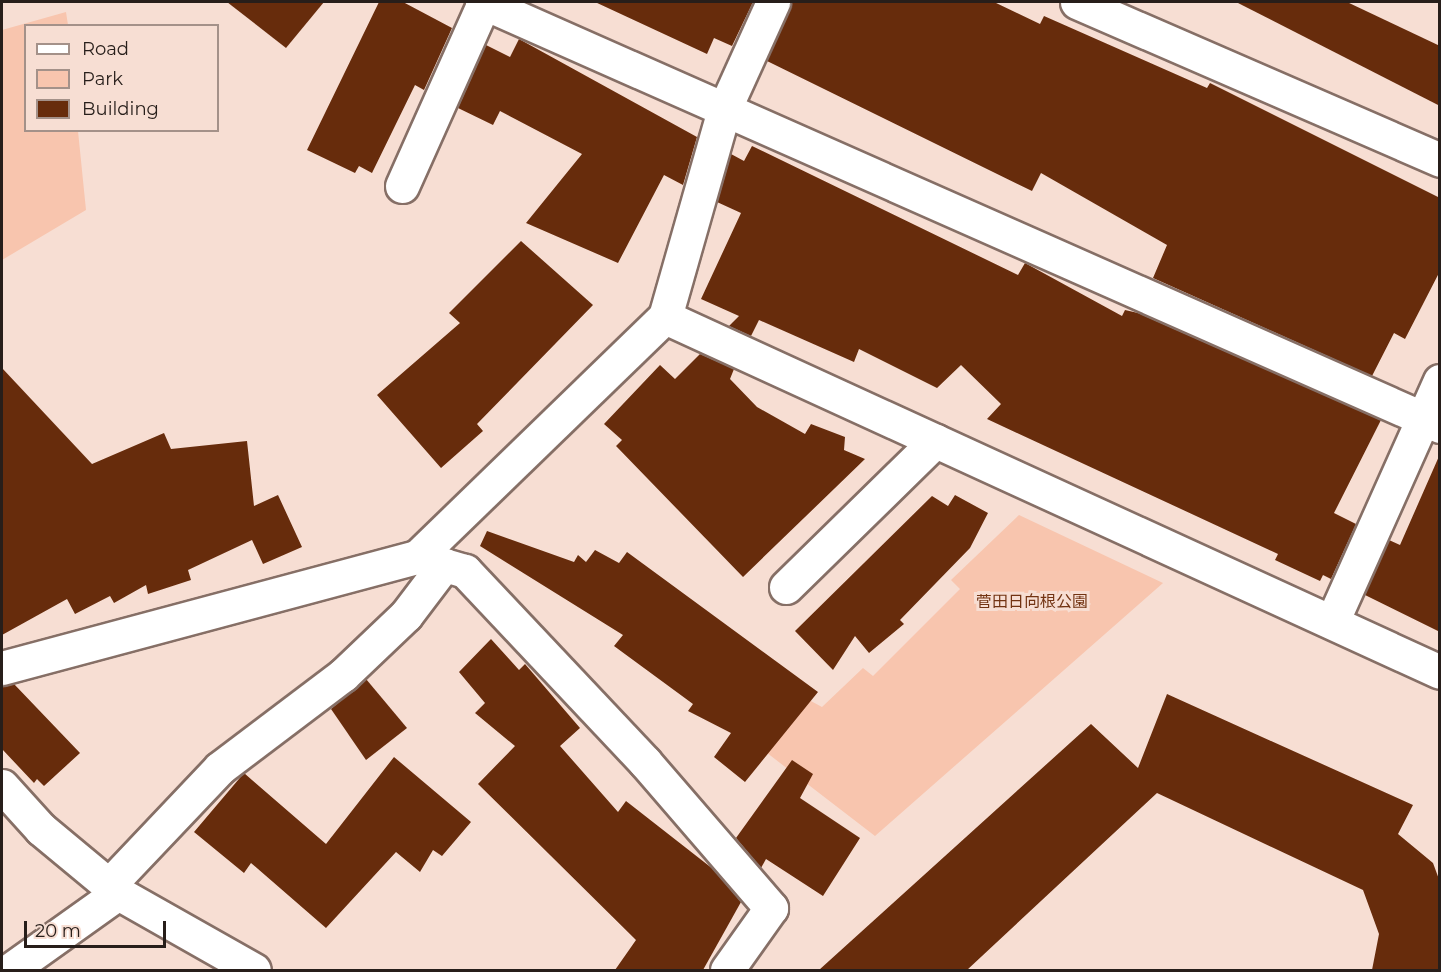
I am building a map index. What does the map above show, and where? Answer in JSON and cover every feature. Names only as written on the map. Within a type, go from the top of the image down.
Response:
[{"type":"street","points":[[10,970],[113,889],[220,768],[343,675],[406,615],[430,561],[665,317],[724,110],[773,2]]},
{"type":"street","points":[[1077,2],[1440,160]]},
{"type":"street","points":[[402,186],[496,5],[724,110],[1431,422]]},
{"type":"street","points":[[665,317],[1440,672]]},
{"type":"street","points":[[1332,622],[1431,422],[1440,381]]},
{"type":"street","points":[[786,587],[935,441]]},
{"type":"street","points":[[2,668],[430,561],[465,571],[645,762],[771,908],[727,970]]},
{"type":"street","points":[[2,786],[41,829],[113,889],[254,970]]},
{"type":"green space","points":[[66,12],[68,24],[24,24],[24,132],[78,132],[86,210],[2,260],[2,30]]},
{"type":"green space","name":"菅田日向根公園","points":[[1019,515],[1163,583],[875,836],[758,746],[798,694],[822,707],[863,668],[873,676],[960,589],[951,580]]},
{"type":"building","points":[[227,2],[324,2],[286,48]]},
{"type":"building","points":[[379,2],[403,2],[452,28],[424,90],[415,85],[372,173],[359,166],[355,173],[307,150]]},
{"type":"building","points":[[595,2],[753,2],[732,46],[714,38],[707,54]]},
{"type":"building","points":[[792,2],[994,2],[1040,24],[1044,16],[1207,88],[1210,83],[1440,198],[1440,271],[1405,339],[1394,333],[1372,376],[1153,278],[1167,245],[1041,173],[1032,191],[767,61]]},
{"type":"building","points":[[1236,2],[1347,2],[1440,46],[1440,106]]},
{"type":"building","points":[[519,39],[697,137],[683,185],[664,175],[618,263],[526,223],[582,154],[500,111],[493,125],[458,108],[486,45],[510,57]]},
{"type":"building","points":[[752,146],[1018,275],[1025,263],[1122,316],[1125,310],[1138,313],[1381,420],[1334,513],[1356,524],[1331,579],[1323,575],[1320,581],[1275,560],[1278,554],[987,419],[1001,404],[961,365],[937,388],[859,349],[854,362],[759,320],[751,336],[729,326],[739,316],[701,299],[741,213],[717,202],[731,154],[744,161]]},
{"type":"building","points":[[521,241],[593,305],[477,424],[483,431],[441,468],[377,395],[460,323],[449,313]]},
{"type":"building","points":[[700,354],[734,369],[730,379],[757,407],[805,434],[811,424],[845,437],[844,450],[865,459],[743,577],[616,446],[622,440],[604,424],[660,365],[675,379]]},
{"type":"building","points":[[2,368],[92,464],[164,433],[171,449],[247,441],[254,506],[278,495],[302,547],[263,564],[252,540],[188,570],[191,580],[148,594],[146,585],[114,603],[110,596],[75,614],[67,599],[2,635]]},
{"type":"building","points":[[1440,454],[1440,632],[1365,595],[1389,540],[1400,545]]},
{"type":"building","points":[[955,495],[988,513],[970,548],[900,620],[904,624],[869,653],[855,636],[833,670],[795,631],[932,496],[948,506]]},
{"type":"building","points":[[487,531],[574,562],[578,555],[586,562],[595,550],[619,563],[627,552],[818,692],[745,782],[714,757],[731,733],[688,711],[693,704],[614,646],[623,635],[480,546]]},
{"type":"building","points":[[491,639],[519,670],[525,664],[580,728],[560,746],[618,812],[626,801],[713,869],[741,902],[703,970],[615,970],[636,940],[478,784],[515,746],[475,713],[485,703],[459,672]]},
{"type":"building","points":[[366,679],[407,728],[366,760],[331,709]]},
{"type":"building","points":[[14,684],[80,753],[44,786],[37,779],[34,783],[2,749],[2,686]]},
{"type":"building","points":[[1167,694],[1413,805],[1398,834],[1433,863],[1440,882],[1440,970],[1372,970],[1379,934],[1363,890],[1157,793],[967,970],[819,970],[1091,724],[1138,768]]},
{"type":"building","points":[[394,757],[471,822],[442,856],[433,850],[420,872],[396,852],[326,928],[251,863],[244,873],[194,832],[244,773],[326,844]]},
{"type":"building","points":[[792,760],[813,774],[800,798],[860,838],[823,896],[766,859],[761,868],[736,838]]}]
